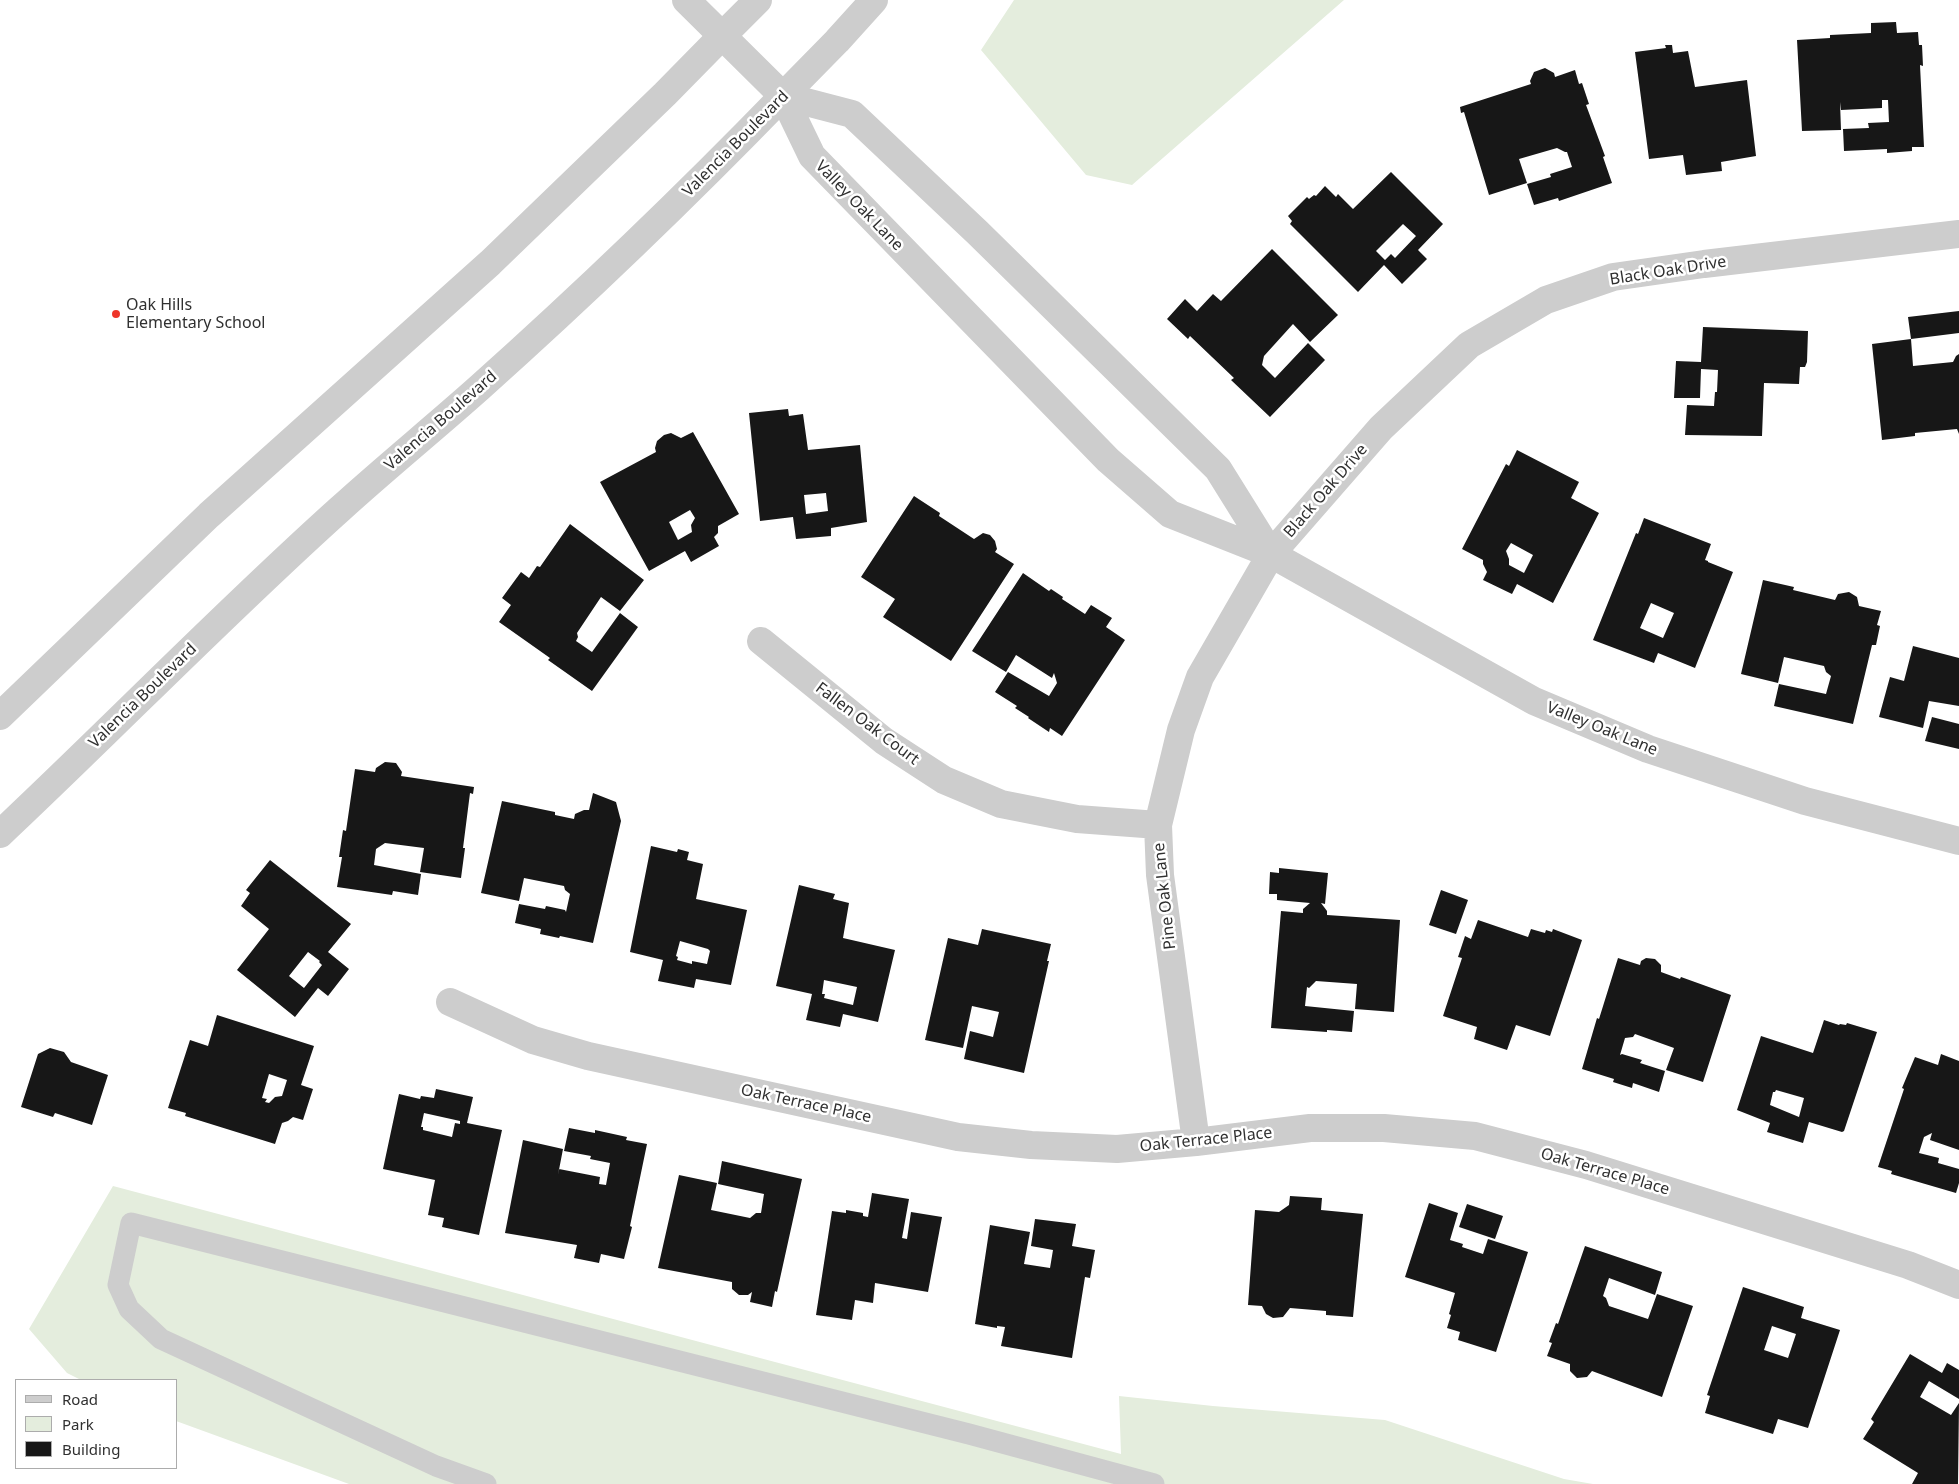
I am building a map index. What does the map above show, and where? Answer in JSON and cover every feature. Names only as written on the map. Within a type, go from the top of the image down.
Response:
[{"type":"street","points":[[686,0],[783,96]]},
{"type":"street","points":[[0,716],[209,515],[490,263],[665,94],[758,0]]},
{"type":"street","name":"Valencia Boulevard","points":[[0,834],[216,624],[340,509],[479,388],[599,277],[722,159],[874,0]]},
{"type":"street","name":"Valley Oak Lane","points":[[783,96],[812,156],[1108,460],[1170,514],[1271,554],[1534,702],[1648,749],[1805,800],[1959,841]]},
{"type":"street","name":"Valley Oak Lane","points":[[783,96],[852,114],[978,233],[1218,469],[1271,554]]},
{"type":"street","name":"Black Oak Drive","points":[[1271,554],[1381,428],[1469,345],[1546,300],[1613,277],[1704,264],[1959,234]]},
{"type":"street","name":"Pine Oak Lane","points":[[1196,1142],[1160,874],[1158,824],[1181,730],[1200,677],[1271,554]]},
{"type":"street","name":"Fallen Oak Court","points":[[760,641],[884,741],[944,780],[1001,804],[1077,819],[1158,824]]},
{"type":"street","name":"Oak Terrace Place","points":[[450,1002],[533,1040],[588,1056],[958,1137],[1031,1145],[1117,1149],[1196,1142],[1310,1128],[1384,1128],[1475,1136],[1596,1168],[1908,1265],[1959,1285]]},
{"type":"lane","points":[[486,1484],[436,1466],[161,1339],[129,1309],[118,1286],[131,1223],[960,1432],[1154,1484]]},
{"type":"green space","points":[[1014,0],[1344,0],[1132,185],[1086,175],[981,50]]},
{"type":"green space","points":[[113,1186],[1121,1454],[1119,1396],[1213,1406],[1385,1420],[1564,1479],[1593,1484],[349,1484],[178,1422],[178,1379],[79,1379],[67,1373],[29,1329]]},
{"type":"building","points":[[1896,22],[1897,33],[1918,32],[1919,45],[1922,45],[1923,66],[1920,65],[1924,147],[1912,147],[1912,151],[1887,153],[1887,149],[1844,151],[1843,129],[1869,128],[1868,123],[1889,122],[1888,100],[1882,100],[1882,108],[1841,110],[1840,102],[1841,130],[1802,131],[1797,40],[1830,38],[1830,35],[1871,33],[1871,23]]},
{"type":"building","points":[[1665,45],[1672,45],[1673,53],[1688,51],[1695,87],[1747,80],[1756,156],[1721,162],[1722,171],[1686,175],[1683,155],[1649,159],[1635,52],[1666,48]]},
{"type":"building","points":[[1545,68],[1554,73],[1555,77],[1575,70],[1579,84],[1582,83],[1589,104],[1586,105],[1605,156],[1603,157],[1612,183],[1559,201],[1558,198],[1534,205],[1527,184],[1551,177],[1550,174],[1572,167],[1567,152],[1557,148],[1519,159],[1527,183],[1489,195],[1464,112],[1461,113],[1460,107],[1531,84],[1530,81],[1534,72]]},
{"type":"building","points":[[1391,172],[1443,224],[1418,250],[1427,259],[1402,284],[1384,265],[1358,292],[1290,224],[1292,221],[1288,216],[1307,197],[1309,199],[1314,195],[1316,196],[1325,186],[1336,197],[1338,194],[1353,209]],"holes":[[[1403,224],[1416,236],[1395,258],[1391,254],[1385,260],[1376,251]]]},
{"type":"building","points":[[1272,249],[1338,315],[1310,342],[1293,324],[1264,356],[1262,365],[1275,378],[1308,343],[1325,360],[1270,417],[1231,380],[1234,378],[1190,336],[1188,339],[1167,319],[1185,299],[1197,311],[1213,294],[1221,301]]},
{"type":"building","points":[[1959,311],[1959,333],[1911,339],[1908,317]]},
{"type":"building","points":[[1703,327],[1808,331],[1807,362],[1805,367],[1800,367],[1799,384],[1764,383],[1762,436],[1685,435],[1687,405],[1714,406],[1715,392],[1717,392],[1718,370],[1701,369],[1700,398],[1674,398],[1676,361],[1701,362]]},
{"type":"building","points":[[1911,339],[1913,366],[1953,362],[1959,354],[1959,434],[1957,429],[1915,433],[1915,436],[1882,440],[1872,344]]},
{"type":"building","points":[[788,409],[789,416],[803,414],[808,450],[860,445],[867,522],[831,528],[831,536],[796,539],[793,517],[760,521],[749,413]],"holes":[[[826,493],[828,511],[806,514],[804,495]]]},
{"type":"building","points":[[693,432],[739,514],[718,526],[718,533],[714,537],[719,546],[691,562],[685,551],[649,571],[600,482],[656,452],[657,441],[664,435],[671,433],[681,438]],"holes":[[[690,510],[695,518],[691,525],[692,532],[678,540],[669,522]]]},
{"type":"building","points":[[1517,450],[1579,482],[1571,498],[1599,513],[1553,603],[1517,584],[1512,594],[1483,580],[1487,572],[1483,560],[1462,549],[1506,464],[1509,466]],"holes":[[[1511,543],[1533,555],[1524,573],[1509,565],[1506,551]]]},
{"type":"building","points":[[914,496],[940,513],[939,516],[974,539],[983,533],[990,535],[995,541],[997,549],[995,552],[1014,564],[951,661],[883,617],[895,599],[861,577]]},
{"type":"building","points":[[1644,518],[1711,544],[1705,560],[1733,572],[1695,668],[1658,653],[1654,663],[1593,640],[1636,533],[1638,534]],"holes":[[[1651,603],[1674,613],[1663,638],[1640,628]]]},
{"type":"building","points":[[570,524],[644,580],[620,611],[601,597],[577,633],[576,641],[592,652],[620,613],[638,627],[592,691],[499,622],[511,605],[502,598],[521,572],[529,578],[537,566],[540,567]]},
{"type":"building","points":[[1023,573],[1049,591],[1051,589],[1063,597],[1062,599],[1085,614],[1091,605],[1112,618],[1106,627],[1125,640],[1062,736],[1050,728],[1049,732],[1015,708],[1017,706],[995,692],[1008,672],[1049,696],[1057,683],[1054,673],[1052,678],[1016,655],[1006,672],[972,651]]},
{"type":"building","points":[[1763,580],[1794,587],[1793,590],[1835,600],[1838,594],[1849,592],[1857,597],[1859,606],[1881,611],[1877,625],[1880,626],[1876,645],[1872,645],[1853,724],[1774,706],[1779,684],[1826,694],[1831,676],[1826,672],[1824,666],[1784,657],[1778,683],[1741,674]]},
{"type":"building","points":[[1913,646],[1959,658],[1959,706],[1929,701],[1923,728],[1879,717],[1890,677],[1904,681]]},
{"type":"building","points":[[1932,717],[1959,724],[1959,749],[1925,741]]},
{"type":"building","points":[[385,762],[396,763],[402,772],[401,776],[474,787],[473,794],[470,793],[461,878],[420,872],[424,848],[385,843],[376,849],[374,865],[421,874],[418,895],[393,891],[392,895],[337,887],[342,857],[339,857],[343,830],[346,831],[355,769],[375,772],[376,768]]},
{"type":"building","points":[[593,793],[616,802],[621,821],[593,943],[540,934],[541,929],[515,923],[519,904],[545,909],[546,906],[565,910],[566,912],[570,894],[565,890],[564,886],[524,878],[519,901],[481,893],[502,801],[555,812],[555,815],[574,819],[575,814],[589,810]]},
{"type":"building","points":[[651,846],[677,852],[678,849],[689,852],[687,860],[703,864],[696,899],[747,910],[731,985],[696,979],[694,988],[658,981],[663,960],[630,952]],"holes":[[[680,941],[710,951],[707,964],[692,961],[692,964],[677,960],[678,957],[676,956]]]},
{"type":"building","points":[[270,860],[351,924],[328,952],[349,969],[328,996],[318,988],[295,1017],[237,970],[269,929],[241,906],[250,893],[246,890]],"holes":[[[308,952],[320,961],[322,965],[304,988],[289,976]]]},
{"type":"building","points":[[1279,868],[1328,873],[1325,904],[1321,903],[1327,911],[1327,915],[1400,920],[1394,1012],[1355,1009],[1357,984],[1316,981],[1309,988],[1307,987],[1305,1006],[1354,1011],[1352,1032],[1271,1028],[1281,911],[1303,913],[1303,909],[1310,903],[1277,900],[1277,894],[1269,894],[1270,872],[1279,873]]},
{"type":"building","points":[[799,885],[835,894],[833,899],[849,903],[843,938],[895,950],[878,1022],[843,1014],[840,1027],[806,1020],[812,994],[776,986]],"holes":[[[824,980],[857,987],[853,1005],[824,998],[825,994],[822,994]]]},
{"type":"building","points":[[1441,890],[1468,900],[1456,934],[1429,925]]},
{"type":"building","points":[[1478,920],[1528,937],[1531,929],[1545,933],[1546,930],[1552,932],[1553,929],[1582,940],[1550,1036],[1516,1025],[1507,1050],[1474,1039],[1477,1027],[1443,1016],[1462,958],[1458,957],[1465,936],[1471,939]]},
{"type":"building","points":[[982,929],[1051,944],[1047,961],[1049,961],[1024,1073],[964,1059],[970,1031],[993,1037],[999,1012],[972,1006],[963,1048],[925,1040],[948,938],[978,945]]},
{"type":"building","points":[[1618,958],[1640,965],[1641,961],[1646,958],[1655,959],[1661,965],[1661,972],[1731,995],[1703,1082],[1666,1070],[1674,1048],[1635,1034],[1633,1037],[1625,1038],[1620,1055],[1642,1060],[1640,1063],[1665,1071],[1659,1092],[1633,1083],[1632,1088],[1613,1082],[1614,1079],[1582,1069]]},
{"type":"building","points":[[217,1015],[314,1046],[301,1085],[313,1089],[303,1120],[293,1117],[282,1123],[275,1144],[185,1116],[186,1113],[168,1108],[190,1040],[208,1046]],"holes":[[[269,1074],[287,1080],[282,1096],[275,1097],[269,1103],[265,1102],[267,1099],[262,1098]]]},
{"type":"building","points":[[1824,1020],[1839,1025],[1846,1025],[1847,1023],[1877,1032],[1844,1131],[1809,1122],[1803,1143],[1767,1132],[1770,1123],[1737,1110],[1761,1036],[1813,1053]],"holes":[[[1776,1090],[1804,1098],[1799,1117],[1770,1105],[1773,1092]]]},
{"type":"building","points":[[50,1048],[64,1052],[71,1062],[108,1075],[92,1125],[55,1113],[53,1117],[21,1107],[38,1054]]},
{"type":"building","points":[[1941,1054],[1959,1061],[1959,1150],[1930,1140],[1932,1133],[1924,1137],[1919,1153],[1939,1158],[1938,1163],[1959,1169],[1959,1183],[1956,1193],[1891,1174],[1892,1171],[1878,1167],[1904,1089],[1902,1088],[1915,1057],[1938,1065]]},
{"type":"building","points":[[436,1089],[473,1097],[467,1123],[502,1130],[479,1235],[442,1227],[444,1218],[428,1215],[435,1180],[383,1169],[399,1094],[420,1099],[421,1096],[434,1098]],"holes":[[[424,1113],[460,1121],[460,1124],[455,1123],[452,1137],[423,1130],[423,1127],[421,1127]]]},
{"type":"building","points":[[569,1128],[595,1133],[595,1130],[627,1137],[626,1140],[647,1144],[630,1226],[632,1227],[624,1259],[601,1254],[599,1263],[574,1258],[577,1245],[505,1233],[523,1140],[563,1149],[559,1169],[600,1177],[599,1184],[606,1185],[610,1163],[590,1159],[591,1156],[564,1151]]},
{"type":"building","points":[[722,1161],[802,1179],[772,1307],[750,1302],[752,1292],[748,1295],[739,1295],[732,1289],[732,1282],[658,1268],[679,1175],[717,1183],[711,1210],[750,1218],[756,1213],[761,1213],[764,1194],[718,1184]]},
{"type":"building","points":[[872,1193],[909,1199],[902,1238],[907,1239],[911,1212],[942,1217],[928,1292],[875,1283],[873,1303],[855,1300],[852,1320],[816,1315],[832,1211],[846,1213],[846,1210],[863,1213],[863,1216],[868,1217]]},
{"type":"building","points":[[1290,1196],[1322,1198],[1321,1210],[1363,1214],[1353,1317],[1326,1315],[1326,1311],[1290,1308],[1283,1317],[1273,1318],[1266,1314],[1262,1306],[1248,1305],[1255,1210],[1279,1212],[1289,1205]]},
{"type":"building","points":[[1429,1203],[1458,1213],[1450,1240],[1463,1244],[1462,1247],[1483,1254],[1488,1239],[1528,1252],[1496,1352],[1458,1340],[1460,1332],[1447,1328],[1455,1293],[1405,1277]]},
{"type":"building","points":[[1467,1204],[1503,1216],[1495,1239],[1459,1227]]},
{"type":"building","points":[[1035,1219],[1076,1224],[1072,1246],[1095,1250],[1090,1278],[1085,1277],[1072,1358],[1001,1346],[1005,1327],[997,1326],[997,1328],[975,1324],[990,1225],[1030,1232],[1024,1264],[1050,1268],[1053,1250],[1031,1246]]},
{"type":"building","points":[[1585,1246],[1662,1272],[1655,1295],[1609,1278],[1603,1296],[1606,1298],[1609,1306],[1648,1319],[1657,1294],[1693,1306],[1662,1397],[1592,1371],[1587,1377],[1577,1378],[1570,1371],[1570,1364],[1547,1356],[1552,1343],[1549,1342],[1556,1323],[1558,1324]]},
{"type":"building","points":[[1743,1287],[1804,1307],[1801,1318],[1840,1330],[1808,1428],[1778,1419],[1773,1434],[1705,1413],[1710,1396],[1707,1395]],"holes":[[[1772,1326],[1796,1334],[1788,1358],[1764,1350]]]},
{"type":"building","points":[[1910,1354],[1942,1373],[1947,1363],[1959,1370],[1959,1399],[1929,1381],[1920,1397],[1951,1415],[1959,1403],[1958,1484],[1912,1484],[1918,1473],[1863,1439],[1874,1422],[1871,1419]]},
{"type":"place","name":"Oak Hills Elementary School","points":[[116,314]]}]
